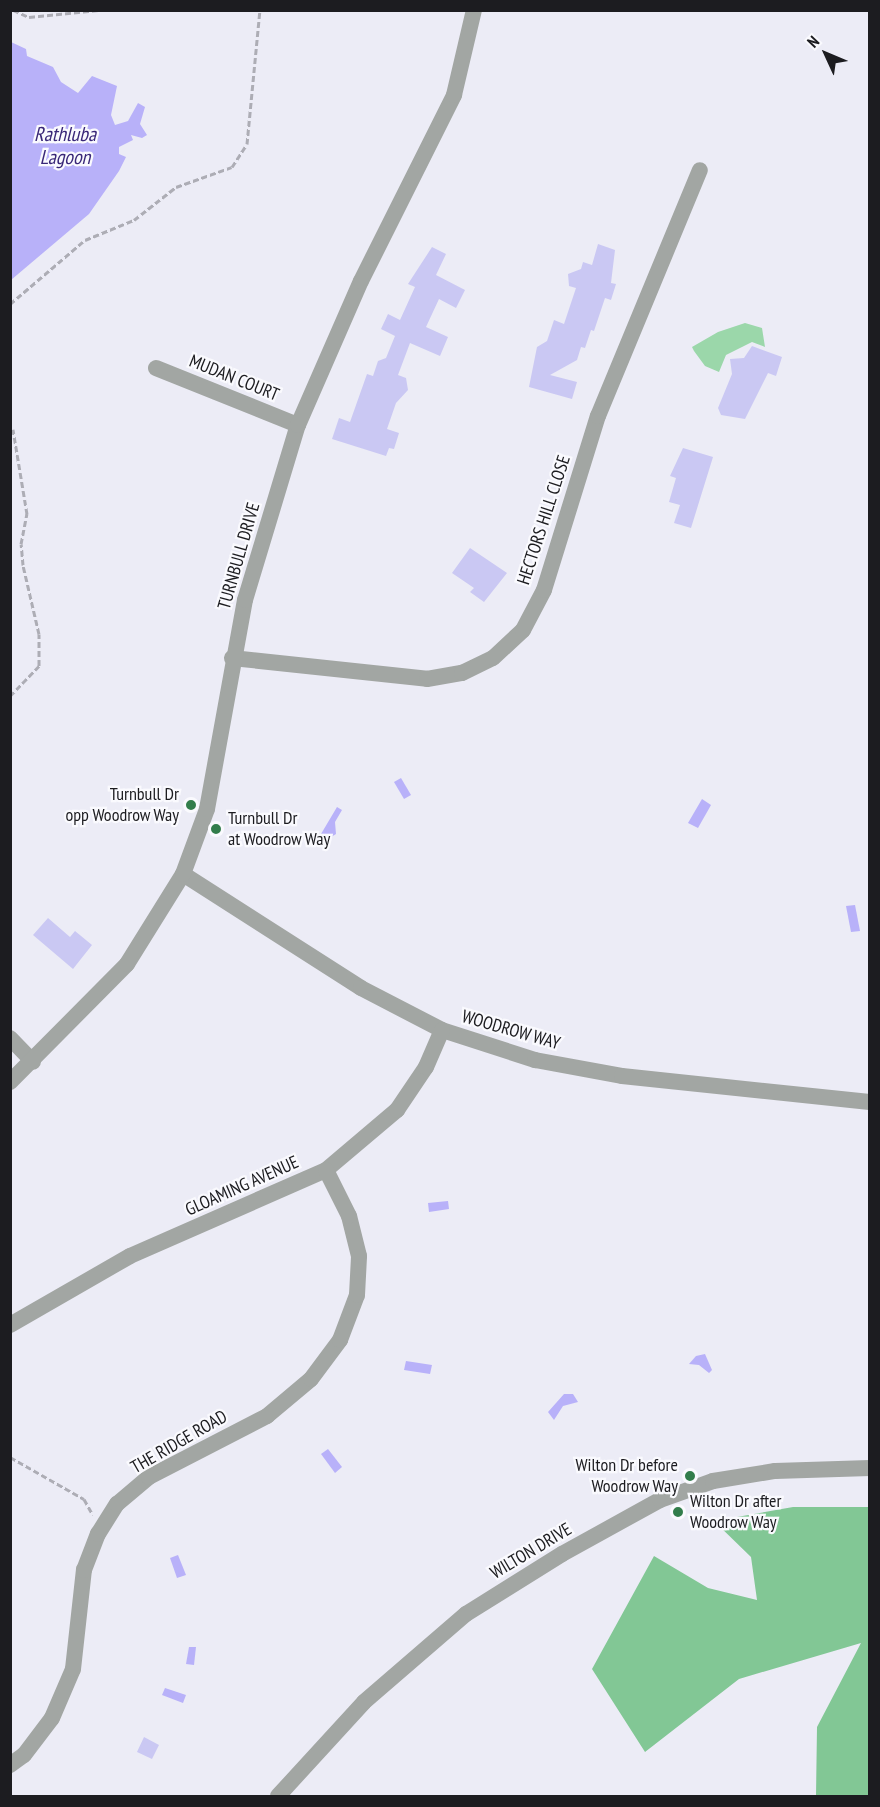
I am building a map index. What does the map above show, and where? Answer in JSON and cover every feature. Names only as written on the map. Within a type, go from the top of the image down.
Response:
[{"type":"street","name":"TURNBULL DRIVE","points":[[10,1082],[33,1062],[127,964],[183,874],[207,809],[232,658],[245,600],[298,425],[361,280],[454,95],[474,10]]},
{"type":"street","name":"HECTORS HILL CLOSE","points":[[232,658],[427,679],[462,673],[493,658],[523,630],[544,590],[598,416],[700,170]]},
{"type":"street","name":"MUDAN COURT","points":[[156,368],[298,425]]},
{"type":"street","name":"WOODROW WAY","points":[[183,874],[361,988],[442,1030],[535,1060],[622,1076],[870,1102]]},
{"type":"street","name":"GLOAMING AVENUE","points":[[10,1325],[130,1256],[326,1170],[366,1140],[397,1110],[426,1067],[442,1030]]},
{"type":"street","points":[[10,1038],[33,1062]]},
{"type":"street","name":"THE RIDGE ROAD","points":[[10,1765],[24,1755],[52,1718],[73,1669],[84,1570],[105,1523],[117,1504],[149,1477],[267,1416],[311,1379],[340,1340],[357,1295],[359,1256],[349,1216],[326,1170]]},
{"type":"street","name":"WILTON DRIVE","points":[[278,1797],[364,1702],[466,1614],[562,1554],[660,1500],[713,1481],[775,1471],[870,1468]]},
{"type":"path","points":[[13,10],[29,17],[99,10]]},
{"type":"path","points":[[10,304],[85,240],[134,220],[176,187],[232,168],[247,144],[260,10]]},
{"type":"path","points":[[10,422],[27,514],[21,544],[22,565],[33,600],[39,666],[10,696]]},
{"type":"path","points":[[10,437],[13,429]]},
{"type":"path","points":[[10,1457],[84,1499],[90,1513],[105,1523]]},
{"type":"green space","points":[[745,323],[762,328],[765,347],[752,342],[726,355],[719,372],[705,366],[692,347],[718,332]]},
{"type":"green space","points":[[793,1507],[869,1507],[869,1796],[816,1796],[817,1727],[861,1643],[739,1679],[645,1752],[592,1669],[654,1556],[708,1588],[757,1600],[751,1557],[714,1521]]},
{"type":"water","name":"Rathluba Lagoon","points":[[11,42],[26,49],[27,56],[53,67],[61,82],[78,93],[92,76],[117,86],[111,115],[115,125],[128,121],[138,103],[145,107],[140,124],[147,135],[142,138],[131,135],[133,140],[119,147],[119,154],[126,157],[89,214],[11,280]]},
{"type":"water","points":[[401,778],[411,795],[404,799],[394,782]]},
{"type":"water","points":[[702,799],[711,805],[698,828],[688,823]]},
{"type":"water","points":[[337,807],[342,810],[335,822],[336,834],[328,839],[321,834]]},
{"type":"water","points":[[855,905],[860,931],[851,932],[846,906]]},
{"type":"water","points":[[448,1201],[449,1209],[429,1212],[428,1203]]},
{"type":"water","points":[[705,1354],[712,1370],[709,1373],[699,1365],[689,1364],[696,1356]]},
{"type":"water","points":[[406,1361],[432,1365],[430,1374],[404,1370]]},
{"type":"water","points":[[564,1394],[573,1394],[578,1402],[563,1406],[554,1420],[548,1412]]},
{"type":"water","points":[[328,1449],[342,1467],[335,1473],[321,1454]]},
{"type":"water","points":[[178,1555],[186,1575],[177,1578],[170,1558]]},
{"type":"water","points":[[189,1647],[196,1647],[194,1665],[186,1664]]},
{"type":"water","points":[[165,1688],[186,1695],[183,1703],[162,1695]]},
{"type":"building","points":[[598,244],[615,250],[611,283],[616,284],[611,300],[605,298],[594,331],[591,330],[585,348],[581,347],[577,360],[550,375],[577,382],[572,399],[529,387],[537,347],[547,341],[554,320],[564,324],[576,288],[569,286],[568,274],[581,269],[583,262],[592,265]]},
{"type":"building","points":[[432,247],[446,254],[436,275],[465,290],[456,308],[439,299],[426,327],[448,337],[440,356],[410,343],[398,375],[406,378],[408,390],[396,403],[387,429],[399,433],[394,449],[389,448],[386,456],[332,439],[339,418],[350,422],[367,374],[373,376],[378,361],[386,358],[395,336],[381,329],[388,314],[400,320],[415,287],[408,284]]},
{"type":"building","points":[[752,346],[782,357],[776,376],[768,373],[745,419],[721,415],[718,408],[732,374],[730,359],[744,358]]},
{"type":"building","points":[[683,448],[713,457],[691,528],[674,523],[680,505],[669,502],[676,478],[670,476]]},
{"type":"building","points":[[470,548],[507,573],[484,602],[470,592],[474,588],[452,573]]},
{"type":"building","points":[[48,918],[70,937],[75,931],[92,945],[73,969],[33,935]]},
{"type":"building","points":[[144,1737],[159,1745],[152,1759],[137,1752]]},
{"type":"place","name":"Turnbull Dr opp Woodrow Way","points":[[191,805]]},
{"type":"place","name":"Turnbull Dr at Woodrow Way","points":[[216,829]]},
{"type":"place","name":"Wilton Dr before Woodrow Way","points":[[690,1476]]},
{"type":"place","name":"Wilton Dr after Woodrow Way","points":[[678,1512]]}]
